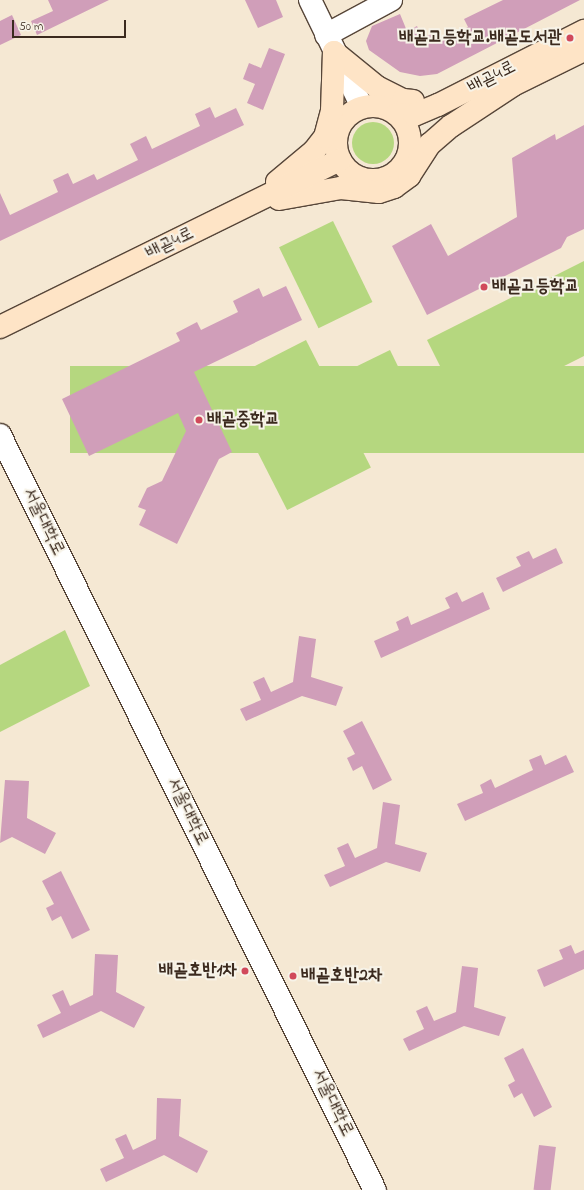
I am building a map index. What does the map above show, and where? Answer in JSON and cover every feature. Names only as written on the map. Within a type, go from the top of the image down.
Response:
[{"type":"main road","name":"배곧4로","points":[[410,148],[433,124],[584,31]]},
{"type":"main road","points":[[330,43],[377,87],[403,100],[430,97],[509,78]]},
{"type":"main road","points":[[252,204],[314,151],[325,137],[332,111],[330,43]]},
{"type":"main road","name":"배곧4로","points":[[397,114],[414,115],[584,50]]},
{"type":"main road","points":[[252,204],[341,188],[379,192],[394,188],[409,176],[430,144],[509,78]]},
{"type":"main road","points":[[362,107],[386,108],[397,114],[407,129],[410,148],[398,170],[375,180],[351,174],[340,160],[335,143],[337,131],[343,121],[362,107]]},
{"type":"main road","name":"배곧4로","points":[[0,327],[340,160]]},
{"type":"street","points":[[310,0],[362,107]]},
{"type":"street","points":[[330,43],[391,0]]},
{"type":"street","name":"서울대학로","points":[[0,435],[375,1190]]},
{"type":"green space","points":[[369,122],[377,122],[385,125],[391,131],[394,143],[391,155],[385,161],[377,164],[369,164],[361,161],[355,155],[352,147],[352,139],[355,131],[361,125]]},
{"type":"green space","points":[[333,221],[372,302],[319,328],[279,247]]},
{"type":"green space","points":[[584,261],[584,356],[465,416],[427,340]]},
{"type":"green space","points":[[306,340],[371,467],[287,510],[222,383]]},
{"type":"green space","points":[[390,350],[423,418],[378,440],[345,372]]},
{"type":"green space","points":[[70,366],[584,366],[584,453],[70,453]]},
{"type":"green space","points":[[65,630],[90,686],[0,732],[0,665]]},
{"type":"building","points":[[48,0],[109,0],[37,35],[31,21],[53,11]]},
{"type":"building","points":[[245,0],[276,0],[283,17],[258,28]]},
{"type":"building","points":[[503,0],[580,0],[437,74],[420,76],[400,72],[369,50],[366,41],[372,26],[400,14],[407,31],[417,26],[422,38],[436,32],[440,42],[468,27],[464,19]]},
{"type":"building","points":[[12,15],[21,35],[0,45],[0,21]]},
{"type":"building","points":[[269,48],[285,54],[263,110],[247,103],[255,84],[243,79],[249,63],[261,68]]},
{"type":"building","points":[[210,107],[215,118],[236,108],[244,125],[0,241],[0,193],[10,215],[58,192],[53,180],[68,173],[73,184],[94,174],[97,180],[138,160],[130,144],[146,136],[152,149],[200,126],[195,114]]},
{"type":"building","points":[[584,125],[584,229],[567,237],[561,248],[427,315],[392,246],[431,224],[448,256],[517,217],[512,158],[555,134],[556,140]]},
{"type":"building","points":[[286,286],[302,320],[194,372],[232,452],[219,459],[177,544],[139,525],[146,510],[138,507],[147,488],[162,481],[186,431],[178,413],[89,456],[62,399],[180,341],[176,333],[197,322],[201,330],[238,312],[233,301],[259,288],[263,297]]},
{"type":"building","points":[[556,548],[563,563],[503,592],[496,578],[521,566],[516,557],[529,551],[533,559]]},
{"type":"building","points":[[457,592],[462,602],[483,592],[490,609],[381,658],[374,641],[399,630],[396,622],[408,616],[411,625],[450,608],[445,598]]},
{"type":"building","points":[[299,636],[316,639],[311,677],[343,687],[336,706],[302,696],[246,721],[240,709],[261,700],[253,682],[264,677],[271,692],[293,682]]},
{"type":"building","points":[[362,721],[392,780],[373,790],[362,766],[353,771],[347,758],[355,754],[343,731]]},
{"type":"building","points":[[541,755],[545,765],[566,755],[574,772],[465,821],[457,804],[483,793],[480,785],[491,779],[495,788],[533,770],[529,760]]},
{"type":"building","points":[[5,780],[29,781],[27,818],[56,833],[45,854],[12,837],[0,843]]},
{"type":"building","points":[[383,802],[400,805],[395,844],[427,853],[420,872],[386,862],[330,887],[324,875],[345,866],[337,848],[348,843],[355,858],[377,848]]},
{"type":"building","points":[[61,871],[90,930],[72,939],[61,916],[52,921],[46,908],[54,904],[42,881]]},
{"type":"building","points":[[571,945],[575,954],[584,950],[584,969],[544,987],[537,970],[563,959],[559,950]]},
{"type":"building","points":[[95,954],[118,955],[116,992],[145,1007],[134,1028],[101,1011],[43,1038],[37,1025],[61,1013],[52,995],[63,990],[70,1006],[93,995]]},
{"type":"building","points":[[462,966],[478,968],[474,1007],[506,1017],[499,1036],[464,1026],[409,1051],[403,1039],[424,1029],[416,1011],[427,1006],[434,1021],[456,1012]]},
{"type":"building","points":[[523,1048],[552,1107],[534,1117],[522,1093],[514,1098],[508,1085],[515,1081],[504,1058]]},
{"type":"building","points":[[157,1098],[181,1099],[179,1136],[208,1151],[197,1173],[164,1155],[106,1182],[100,1169],[124,1158],[115,1139],[126,1134],[133,1150],[156,1139]]},
{"type":"building","points":[[539,1145],[556,1147],[551,1190],[534,1190]]},
{"type":"place","name":"배곧고등학교.배곧도서관","points":[[570,38]]},
{"type":"place","name":"배곧고등학교","points":[[484,287]]},
{"type":"place","name":"배곧중학교","points":[[199,420]]},
{"type":"place","name":"배곧호반1차","points":[[245,971]]},
{"type":"place","name":"배곧호반2차","points":[[293,976]]}]
